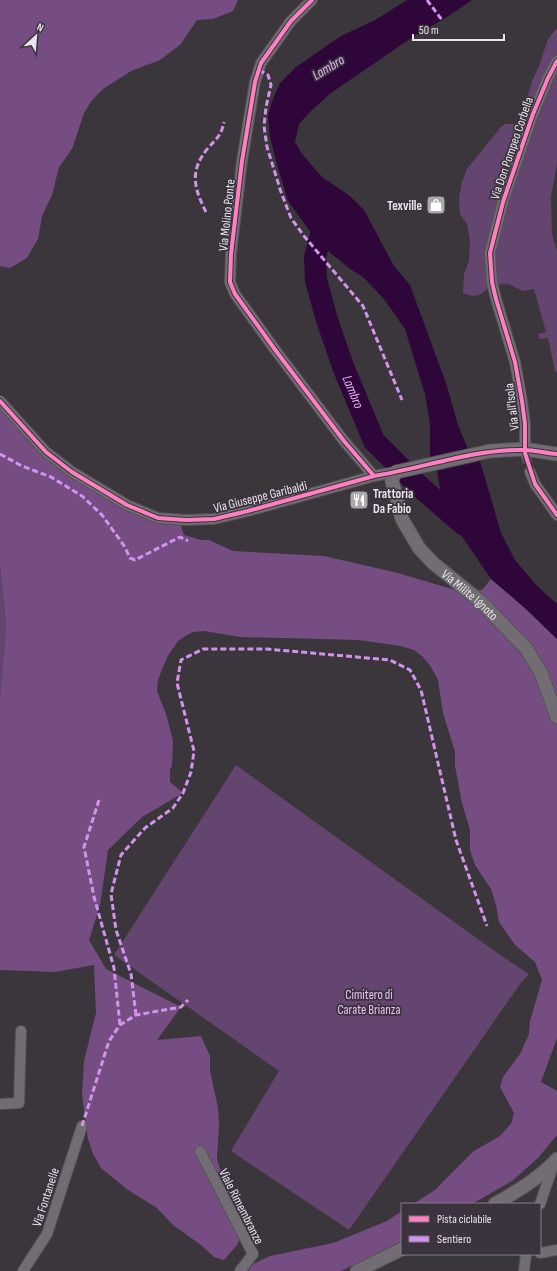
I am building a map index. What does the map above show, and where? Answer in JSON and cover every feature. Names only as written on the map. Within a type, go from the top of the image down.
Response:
[{"type":"street","name":"Via Molino Ponte","points":[[312,0],[291,21],[261,63],[255,82],[242,161],[231,254],[230,282],[235,294],[276,351],[344,441],[374,476]]},
{"type":"street","name":"Via Don Pompeo Corbella","points":[[515,362],[492,282],[490,253],[503,202],[533,114],[557,61]]},
{"type":"street","name":"Via all'Isola","points":[[515,362],[522,401],[525,451]]},
{"type":"street","name":"Via Giuseppe Garibaldi","points":[[0,401],[46,452],[72,472],[127,505],[158,518],[186,520],[214,519],[248,512],[374,476],[396,472]]},
{"type":"street","points":[[396,472],[490,451],[525,451],[557,454]]},
{"type":"street","name":"Via Milite Ignoto","points":[[396,472],[392,477],[392,481],[402,519],[419,548],[433,563],[481,602],[526,648],[541,673],[557,716]]},
{"type":"street","points":[[530,472],[535,484],[557,515]]},
{"type":"street","points":[[0,1104],[19,1103],[21,1031]]},
{"type":"street","name":"Via Fontanelle","points":[[23,1271],[47,1234],[82,1126]]},
{"type":"street","name":"Viale Rimembranze","points":[[200,1151],[252,1254],[240,1271]]},
{"type":"street","points":[[497,1203],[524,1186],[555,1161]]},
{"type":"street","points":[[540,1203],[555,1161]]},
{"type":"street","points":[[357,1271],[401,1249]]},
{"type":"street","points":[[541,1253],[557,1250]]},
{"type":"street","points":[[524,1271],[526,1255]]},
{"type":"green space","points":[[557,28],[557,163],[551,197],[552,234],[557,251],[557,372],[555,371],[548,338],[540,339],[538,334],[546,332],[534,289],[523,291],[508,284],[491,285],[481,294],[475,296],[463,293],[464,274],[469,261],[470,241],[467,224],[460,214],[459,198],[462,182],[467,169],[500,128],[505,124],[517,123],[526,103],[532,81],[539,66],[548,39]]},
{"type":"green space","points":[[0,564],[6,626],[0,698]]},
{"type":"green space","name":"Cimitero di Carate Brianza","points":[[236,765],[503,957],[529,974],[520,984],[349,1230],[231,1151],[279,1071],[114,955]]},
{"type":"shaded area","points":[[0,0],[238,0],[233,11],[213,19],[197,20],[180,45],[160,60],[131,71],[103,89],[92,100],[84,113],[72,149],[59,167],[52,195],[42,216],[38,239],[27,258],[10,268],[0,266]]},
{"type":"shaded area","points":[[0,401],[46,452],[127,505],[179,520],[184,535],[201,540],[209,540],[233,551],[324,556],[394,572],[459,591],[482,590],[491,579],[526,609],[557,639],[557,1038],[541,1082],[557,1091],[557,1135],[538,1158],[512,1181],[474,1203],[415,1203],[435,1190],[474,1151],[500,1136],[511,1124],[514,1113],[500,1087],[503,1077],[520,1054],[529,1034],[530,1021],[542,980],[535,962],[515,945],[499,922],[491,889],[475,865],[470,850],[470,830],[462,803],[455,766],[455,752],[443,713],[438,680],[431,667],[423,657],[414,650],[400,646],[359,640],[240,637],[204,631],[193,632],[178,641],[169,654],[158,680],[157,691],[166,714],[173,741],[170,782],[183,793],[142,817],[108,850],[100,905],[89,940],[106,969],[181,1007],[157,1040],[201,1036],[210,1056],[210,1071],[218,1108],[219,1124],[217,1159],[224,1182],[243,1208],[246,1226],[237,1245],[224,1260],[214,1257],[201,1245],[173,1225],[157,1208],[128,1190],[101,1168],[93,1154],[88,1139],[82,1095],[84,1061],[96,1013],[94,965],[55,972],[0,970],[0,698],[6,626],[0,564]]},
{"type":"shaded area","points":[[401,1212],[401,1241],[341,1271],[248,1271],[253,1264],[270,1256],[333,1243],[387,1221]]},
{"type":"water","points":[[407,0],[472,0],[444,19],[417,34],[331,93],[299,124],[295,142],[302,154],[322,177],[350,196],[364,210],[394,266],[410,285],[446,383],[458,425],[468,449],[430,458],[430,424],[425,394],[405,329],[384,299],[364,278],[328,251],[309,230],[288,201],[270,137],[268,116],[271,104],[280,83],[296,67],[341,36],[375,20]]},
{"type":"water","points":[[480,461],[501,533],[515,560],[536,585],[557,604],[557,639],[526,609],[491,579],[444,510],[437,471]]},
{"type":"waterway","name":"Lambro","points":[[327,220],[322,231],[315,257],[316,280],[327,320],[344,369],[374,441],[418,485],[464,525]]},
{"type":"tunnel","points":[[525,453],[530,472]]},
{"type":"marked path","points":[[427,0],[442,20]]},
{"type":"marked path","points":[[259,70],[268,75],[271,85],[266,107],[264,126],[267,147],[291,218],[304,236],[363,306],[402,400]]},
{"type":"marked path","points":[[206,212],[196,187],[196,172],[202,156],[222,131],[224,122]]},
{"type":"marked path","points":[[0,454],[22,466],[51,477],[82,496],[102,515],[125,547],[130,558],[135,560],[180,537],[188,541]]},
{"type":"marked path","points":[[136,1015],[131,974],[116,930],[111,894],[121,855],[145,828],[173,808],[183,793],[191,772],[194,751],[177,683],[181,660],[203,649],[267,649],[390,660],[410,670],[421,690],[456,840],[487,926]]},
{"type":"marked path","points":[[99,800],[84,847],[94,897],[114,968],[120,1025]]},
{"type":"marked path","points":[[82,1126],[109,1041],[120,1025],[136,1015],[181,1007],[188,1000]]},
{"type":"cycle path","points":[[312,0],[291,21],[261,63],[255,82],[242,161],[231,254],[230,282],[235,294],[276,351],[344,441],[374,476]]},
{"type":"cycle path","points":[[557,61],[533,114],[503,202],[490,253],[492,282],[515,362],[522,401],[525,424],[525,453],[535,484],[557,515]]},
{"type":"cycle path","points":[[0,401],[46,452],[72,472],[127,505],[158,518],[186,520],[214,519],[374,476],[467,456],[523,450],[557,454]]},
{"type":"place","name":"Texville","points":[[436,205]]},
{"type":"place","name":"Trattoria Da Fabio","points":[[359,500]]}]
